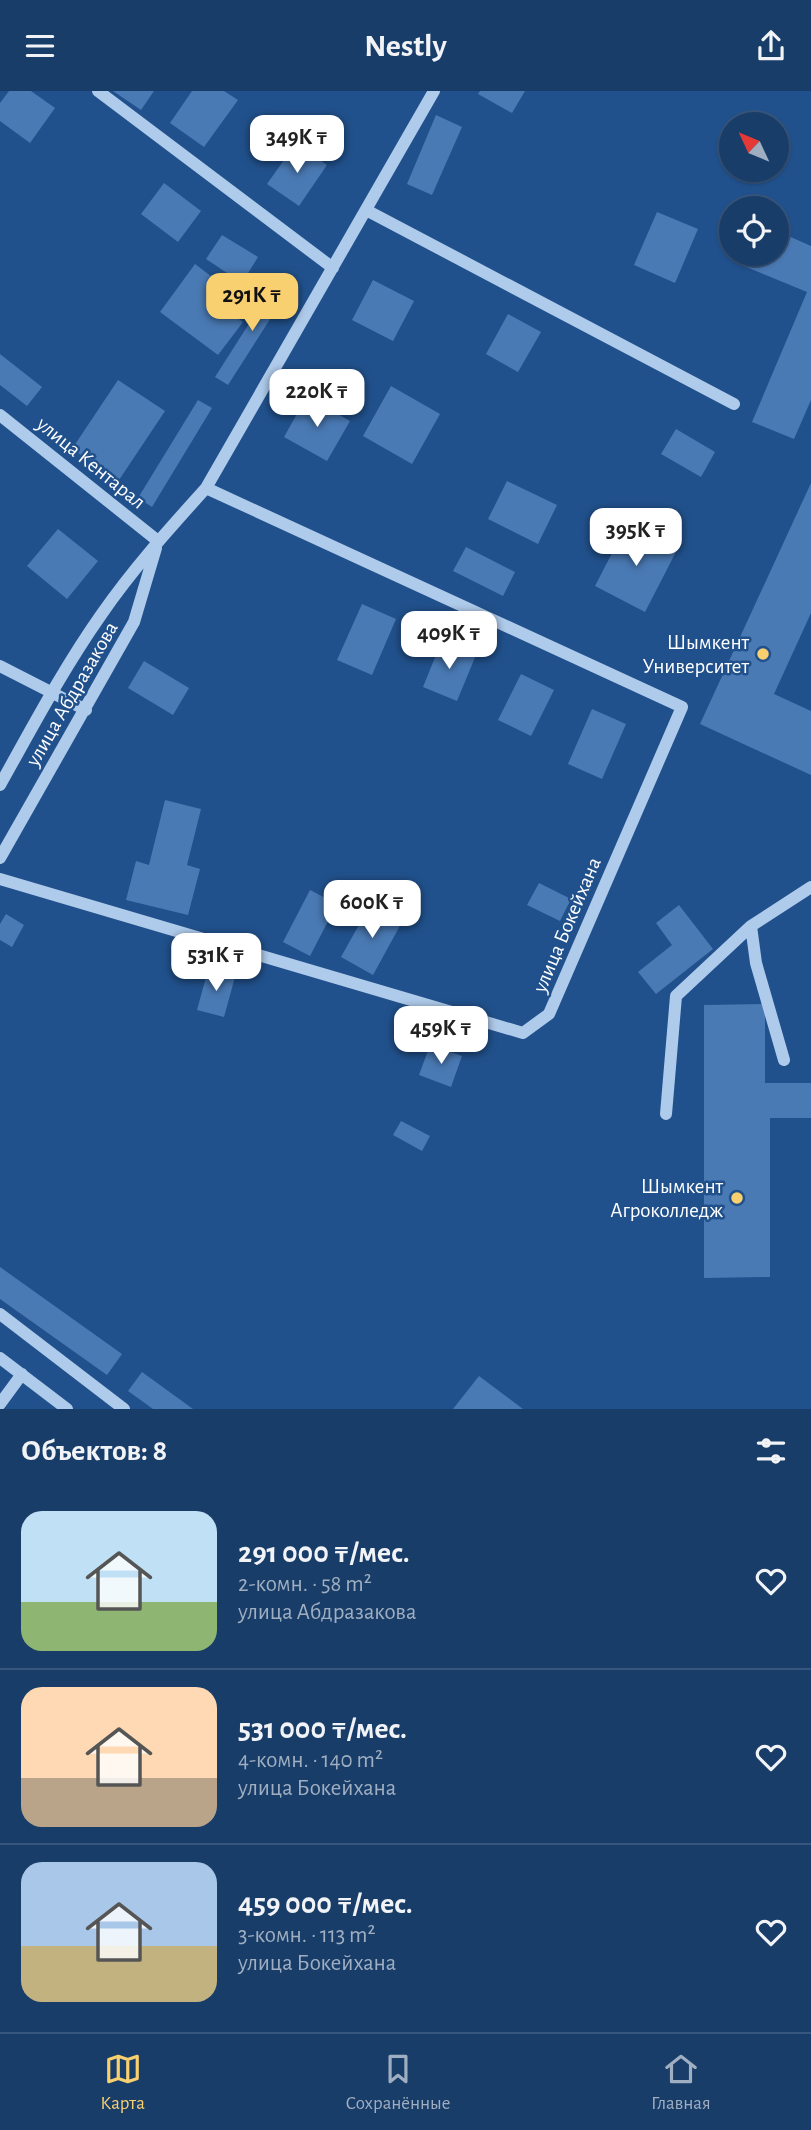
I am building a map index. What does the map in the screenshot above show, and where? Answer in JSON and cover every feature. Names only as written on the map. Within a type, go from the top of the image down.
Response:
[{"type":"street","points":[[98,91],[333,268]]},
{"type":"street","name":"улица Абдразакова","points":[[0,785],[52,692],[101,615],[158,541],[206,488],[434,91]]},
{"type":"street","points":[[366,210],[734,404]]},
{"type":"street","name":"улица Кентарал","points":[[0,415],[158,541]]},
{"type":"street","name":"улица Бокейхана","points":[[0,879],[523,1033],[550,1014],[682,707],[206,488]]},
{"type":"street","name":"улица Абдразакова","points":[[0,858],[134,622],[158,541]]},
{"type":"street","points":[[0,666],[86,710]]},
{"type":"street","points":[[666,1114],[676,996],[751,926],[811,887]]},
{"type":"street","points":[[751,926],[755,963],[784,1060]]},
{"type":"street","points":[[0,1314],[124,1409]]},
{"type":"street","points":[[0,1358],[67,1409]]},
{"type":"street","points":[[0,1404],[22,1374]]},
{"type":"building","points":[[9,91],[31,91],[55,108],[30,143],[0,121],[0,103]]},
{"type":"building","points":[[113,91],[154,91],[141,110]]},
{"type":"building","points":[[192,91],[224,91],[238,100],[204,147],[170,123]]},
{"type":"building","points":[[480,91],[525,91],[512,113],[478,94]]},
{"type":"building","points":[[436,115],[462,127],[432,195],[407,184]]},
{"type":"building","points":[[296,143],[327,165],[299,206],[267,184]]},
{"type":"building","points":[[164,183],[201,211],[178,242],[141,214]]},
{"type":"building","points":[[657,212],[698,229],[675,283],[634,265]]},
{"type":"building","points":[[222,235],[258,257],[242,283],[206,259]]},
{"type":"building","points":[[789,236],[811,246],[811,400],[794,439],[752,422],[807,292],[744,266],[789,266]]},
{"type":"building","points":[[195,264],[228,289],[218,303],[243,322],[218,355],[160,312]]},
{"type":"building","points":[[277,280],[290,288],[228,385],[215,377]]},
{"type":"building","points":[[373,280],[414,301],[393,341],[352,320]]},
{"type":"building","points":[[508,314],[541,332],[518,372],[486,354]]},
{"type":"building","points":[[0,354],[42,387],[27,406],[0,385]]},
{"type":"building","points":[[118,380],[165,411],[119,480],[72,449]]},
{"type":"building","points":[[391,386],[440,414],[412,464],[363,436]]},
{"type":"building","points":[[307,396],[350,421],[327,461],[284,437]]},
{"type":"building","points":[[198,400],[212,408],[152,507],[138,498]]},
{"type":"building","points":[[676,429],[715,452],[701,477],[661,454]]},
{"type":"building","points":[[507,481],[557,505],[538,544],[488,519]]},
{"type":"building","name":"Шымкент Университет","points":[[811,483],[811,613],[774,694],[811,711],[811,775],[700,724]]},
{"type":"building","points":[[627,524],[677,550],[645,612],[595,586]]},
{"type":"building","points":[[58,529],[98,561],[67,599],[27,566]]},
{"type":"building","points":[[466,547],[515,572],[503,596],[453,571]]},
{"type":"building","points":[[362,604],[396,619],[372,675],[337,660]]},
{"type":"building","points":[[442,640],[476,655],[457,701],[423,687]]},
{"type":"building","points":[[144,661],[189,688],[173,715],[128,688]]},
{"type":"building","points":[[521,674],[554,690],[531,736],[498,720]]},
{"type":"building","points":[[592,709],[626,724],[602,779],[568,764]]},
{"type":"building","points":[[165,800],[201,809],[187,865],[200,869],[188,915],[126,900],[136,861],[149,865]]},
{"type":"building","points":[[539,883],[571,899],[560,921],[527,905]]},
{"type":"building","points":[[310,890],[337,904],[310,956],[283,942]]},
{"type":"building","points":[[370,905],[402,922],[373,975],[341,957]]},
{"type":"building","points":[[679,905],[713,949],[656,994],[638,972],[672,945],[656,923]]},
{"type":"building","points":[[6,914],[24,925],[12,947],[0,940],[0,924]]},
{"type":"building","points":[[208,970],[235,977],[224,1017],[197,1010]]},
{"type":"building","name":"Шымкент Агроколледж","points":[[765,1004],[765,1083],[811,1083],[811,1118],[770,1118],[770,1277],[704,1278],[704,1005]]},
{"type":"building","points":[[430,1045],[462,1056],[451,1087],[419,1075]]},
{"type":"building","points":[[401,1121],[430,1136],[422,1151],[393,1135]]},
{"type":"building","points":[[0,1267],[122,1354],[107,1375],[0,1299]]},
{"type":"building","points":[[142,1372],[193,1409],[153,1409],[128,1391]]},
{"type":"building","points":[[479,1376],[523,1409],[453,1409]]},
{"type":"place","name":"Шымкент Университет","points":[[763,654]]},
{"type":"place","name":"Шымкент Агроколледж","points":[[737,1198]]}]
